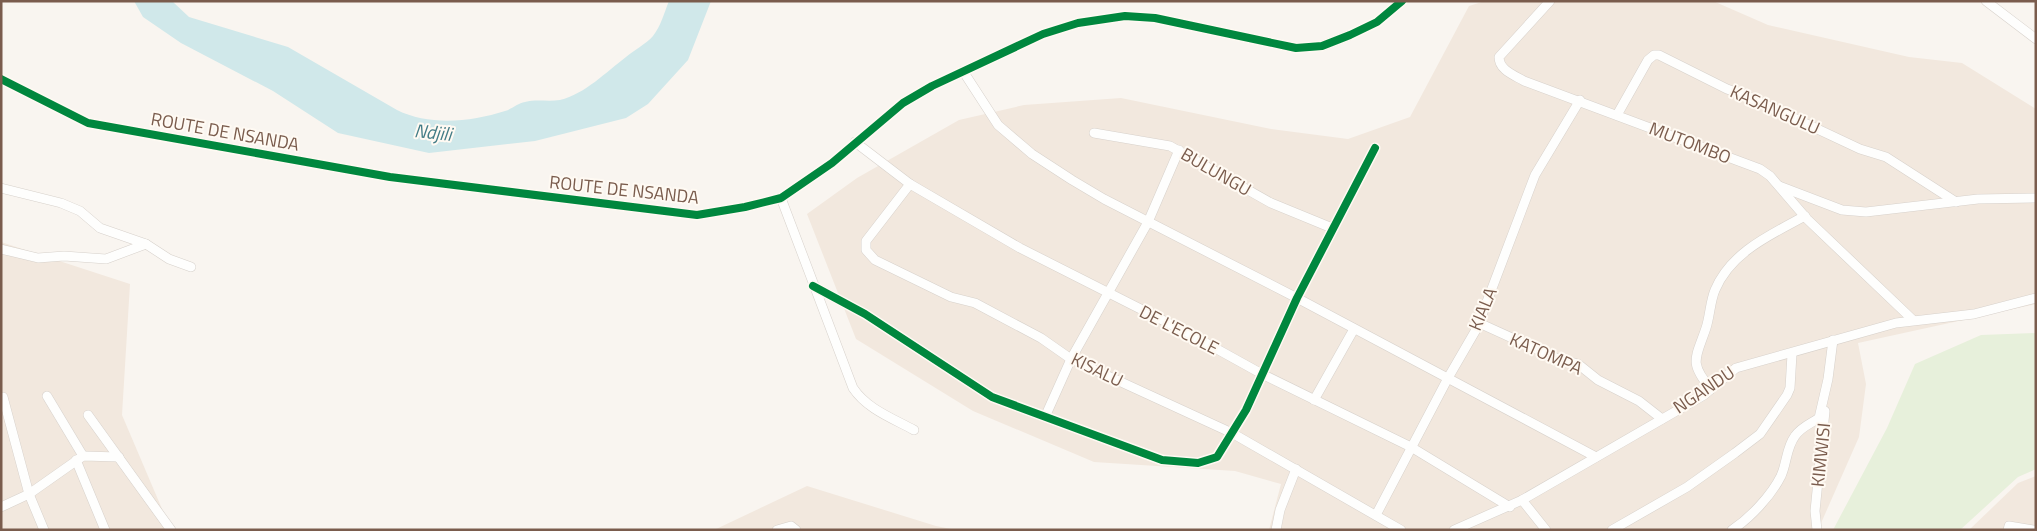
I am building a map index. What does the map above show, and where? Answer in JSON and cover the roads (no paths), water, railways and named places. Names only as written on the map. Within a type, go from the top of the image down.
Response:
[{"type":"street","name":"ROUTE DE NSANDA","points":[[1,78],[88,123],[390,176],[697,215],[745,207],[781,198],[816,174],[904,103],[963,71],[1043,34],[1078,23],[1125,16],[1155,18],[1296,48],[1322,46],[1377,22],[1402,1]]},
{"type":"street","name":"MUTOMBO","points":[[1550,1],[1499,56],[1499,63],[1503,68],[1524,81],[1580,100],[1760,169],[1770,176],[1805,216],[1914,320]]},
{"type":"street","points":[[1986,1],[2036,39]]},
{"type":"street","name":"KASANGULU","points":[[1617,115],[1648,60],[1654,55],[1659,55],[1727,89],[1756,100],[1860,149],[1886,157],[1956,202]]},
{"type":"street","points":[[963,71],[998,125],[1032,154],[1104,200],[1298,298],[1596,457]]},
{"type":"street","name":"KIALA","points":[[1376,515],[1479,323],[1534,175],[1580,100]]},
{"type":"street","name":"BULUNGU","points":[[1094,133],[1154,142],[1179,150],[1194,161],[1271,203],[1332,228]]},
{"type":"street","name":"DE L'ECOLE","points":[[855,142],[910,184],[1020,248],[1188,333],[1262,374],[1411,447],[1510,506]]},
{"type":"street","points":[[813,286],[865,314],[992,397],[1162,460],[1209,461],[1216,458],[1246,410],[1332,228],[1375,148]]},
{"type":"street","points":[[1045,418],[1071,359],[1148,222],[1179,150]]},
{"type":"street","name":"KISALU","points":[[910,184],[866,241],[866,250],[870,257],[951,297],[975,303],[1042,338],[1071,359],[1232,432],[1401,530]]},
{"type":"street","points":[[1779,186],[1842,210],[1866,212],[1956,202],[2036,198]]},
{"type":"street","points":[[1,188],[61,203],[80,212],[100,228],[146,244],[169,259],[191,267]]},
{"type":"street","points":[[781,198],[853,388],[869,406],[914,430]]},
{"type":"street","points":[[1711,389],[1699,375],[1694,358],[1707,326],[1714,291],[1724,273],[1747,249],[1805,216]]},
{"type":"street","points":[[1,249],[38,258],[64,256],[106,259],[146,244]]},
{"type":"street","name":"NGANDU","points":[[1454,530],[1522,500],[1711,389],[1736,368],[1792,354],[1833,340],[1914,320],[1974,314],[2036,298]]},
{"type":"street","name":"KATOMPA","points":[[1479,323],[1556,358],[1578,364],[1598,380],[1638,401],[1662,418]]},
{"type":"street","points":[[1314,400],[1354,329]]},
{"type":"street","points":[[1732,530],[1755,510],[1778,482],[1789,447],[1795,435],[1804,426],[1819,418],[1828,379],[1833,340]]},
{"type":"street","points":[[1612,530],[1687,487],[1760,434],[1787,396],[1792,354]]},
{"type":"street","name":"KIMWISI","points":[[1817,530],[1815,511],[1828,379]]},
{"type":"street","points":[[47,396],[80,458],[105,530]]},
{"type":"street","points":[[2,397],[29,494],[44,530]]},
{"type":"street","points":[[88,416],[171,530]]},
{"type":"street","points":[[1,507],[29,494],[80,458],[119,457]]},
{"type":"street","points":[[1276,530],[1278,517],[1296,469]]},
{"type":"street","points":[[1522,500],[1546,530]]},
{"type":"street","points":[[777,530],[794,528]]},
{"type":"street","points":[[2009,528],[2033,530]]},
{"type":"water","name":"Ndjili","points":[[134,1],[172,1],[189,17],[288,47],[397,110],[423,118],[450,121],[492,115],[529,101],[556,101],[578,93],[595,82],[653,36],[669,1],[711,1],[688,60],[648,104],[626,118],[535,141],[429,153],[338,133],[273,91],[181,43],[143,17]]}]
